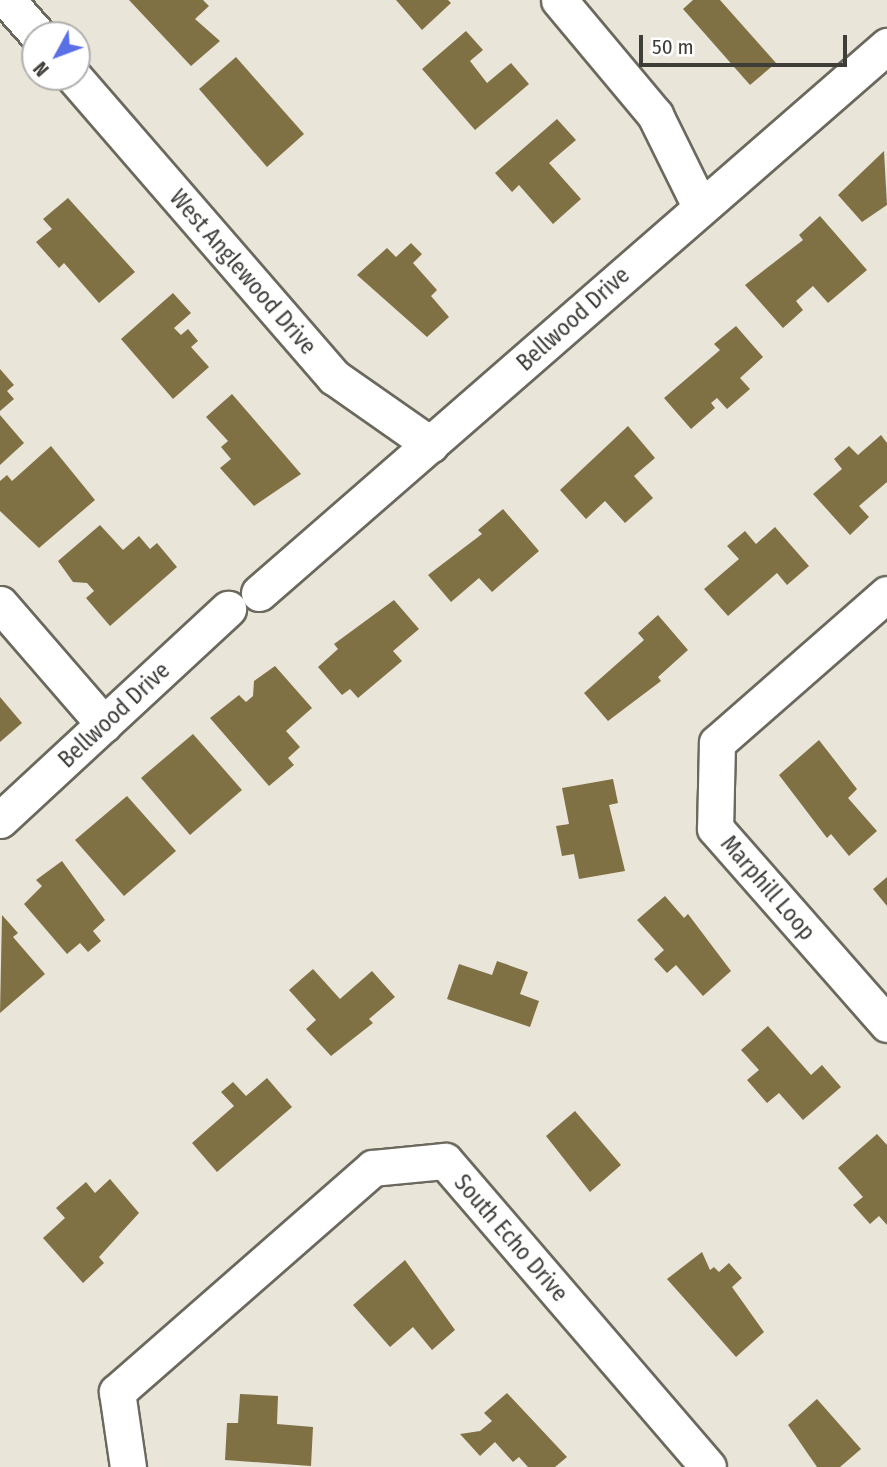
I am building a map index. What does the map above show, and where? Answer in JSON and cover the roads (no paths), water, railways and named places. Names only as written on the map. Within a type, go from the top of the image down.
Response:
[{"type":"street","points":[[8,0],[26,21]]},
{"type":"street","points":[[559,0],[655,115],[700,206]]},
{"type":"street","name":"Bellwood Drive","points":[[259,593],[431,445],[700,206],[887,46]]},
{"type":"street","name":"West Anglewood Drive","points":[[86,91],[334,377],[431,445]]},
{"type":"street","name":"Marphill Loop","points":[[887,594],[717,743],[715,828],[887,1024]]},
{"type":"street","points":[[0,604],[104,724]]},
{"type":"street","name":"Bellwood Drive","points":[[0,820],[228,609]]},
{"type":"street","name":"South Echo Drive","points":[[128,1467],[117,1392],[373,1168],[445,1161],[708,1467]]}]
